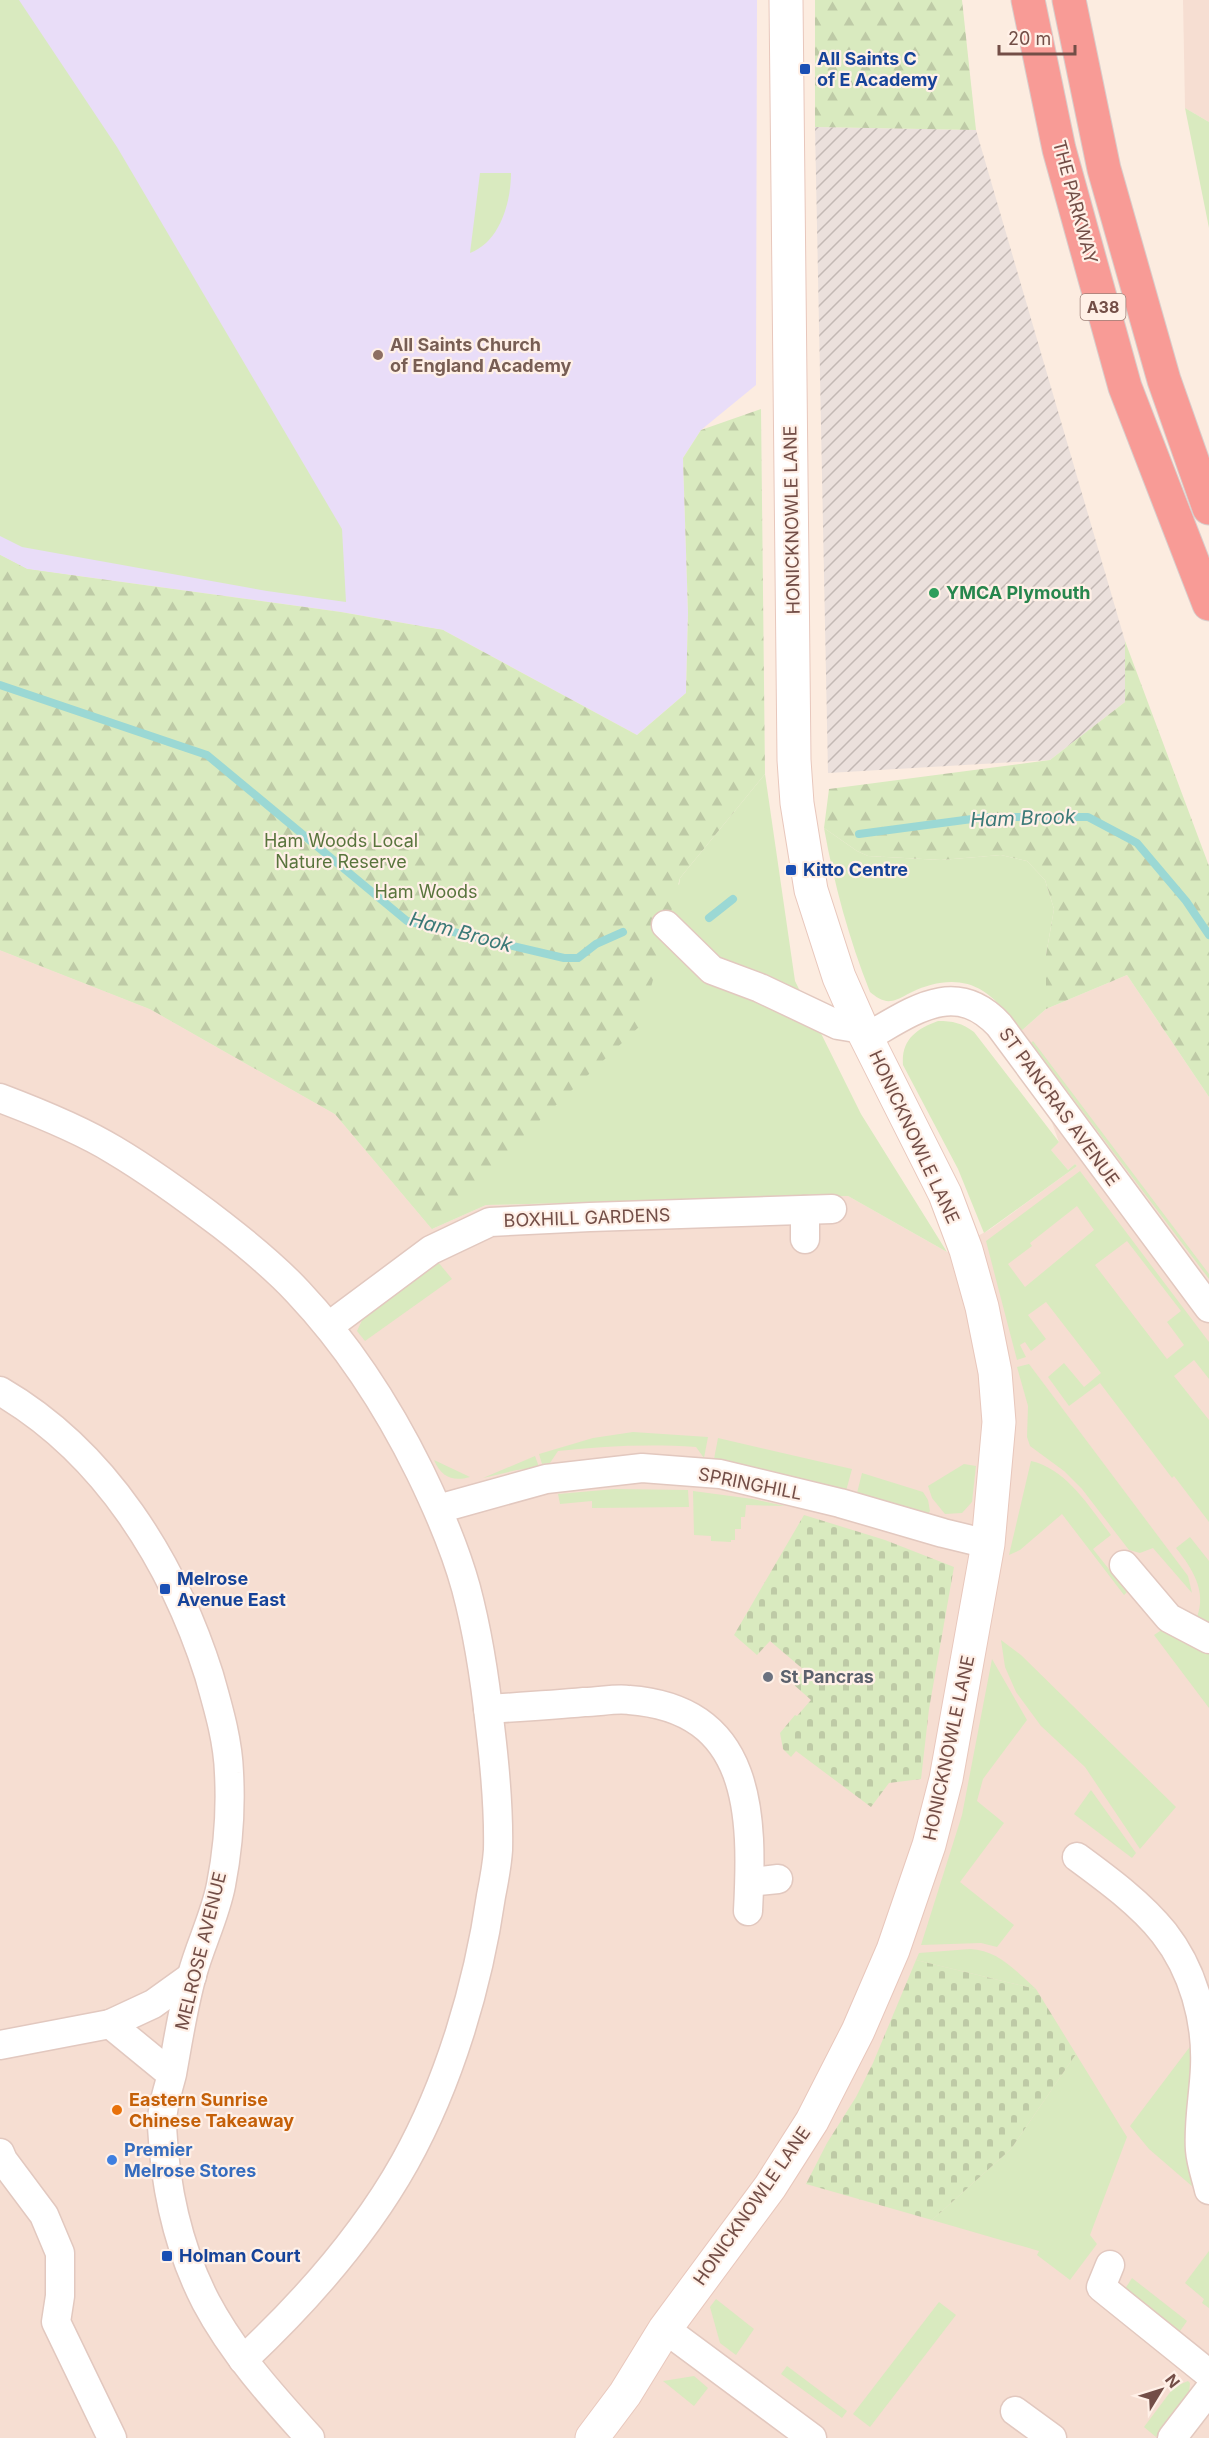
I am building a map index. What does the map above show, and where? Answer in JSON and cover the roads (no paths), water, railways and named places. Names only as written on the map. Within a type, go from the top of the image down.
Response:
[{"type":"highway","name":"THE PARKWAY","points":[[1028,0],[1059,149],[1125,387],[1209,604]]},
{"type":"highway","name":"THE PARKWAY","points":[[1069,0],[1104,169],[1164,380],[1209,508]]},
{"type":"street","name":"HONICKNOWLE LANE","points":[[592,2438],[625,2394],[665,2329],[770,2187],[812,2121],[852,2045],[893,1950],[929,1845],[946,1779],[988,1544],[999,1431],[995,1372],[982,1307],[966,1250],[945,1194],[864,1033],[839,977],[811,890],[795,782],[786,0]]},
{"type":"street","name":"HONICKNOWLE LANE","points":[[666,925],[712,970],[760,988],[838,1025],[864,1033]]},
{"type":"street","name":"ST PANCRAS AVENUE","points":[[864,1033],[943,1000],[971,1003],[987,1012],[1209,1308]]},
{"type":"street","points":[[0,1098],[111,1148],[196,1205],[260,1255],[298,1291],[329,1326],[366,1377],[403,1437],[438,1509],[465,1585],[480,1649],[497,1788],[498,1853],[486,1933],[468,2007],[445,2076],[405,2161],[361,2230],[321,2280],[282,2323],[243,2360]]},
{"type":"street","name":"BOXHILL GARDENS","points":[[329,1326],[431,1250],[490,1222],[818,1210],[805,1239]]},
{"type":"street","name":"MELROSE AVENUE","points":[[0,1391],[20,1403],[66,1439],[112,1490],[156,1552],[182,1603],[202,1654],[219,1709],[229,1772],[220,1887],[192,1976],[162,2122],[169,2189],[182,2246],[206,2302],[243,2360],[310,2438]]},
{"type":"street","name":"SPRINGHILL","points":[[438,1509],[546,1479],[642,1468],[720,1474],[840,1503],[988,1544]]},
{"type":"street","points":[[1124,1565],[1169,1618],[1209,1640]]},
{"type":"street","points":[[488,1709],[629,1700],[673,1708],[708,1728],[733,1761],[745,1793],[750,1882],[748,1911]]},
{"type":"street","points":[[1077,1857],[1136,1905],[1164,1933],[1185,1968],[1197,1998],[1203,2033],[1205,2065],[1200,2150],[1209,2190]]},
{"type":"street","points":[[750,1882],[778,1880]]},
{"type":"street","points":[[0,2045],[110,2024],[153,2004],[192,1976]]},
{"type":"street","points":[[110,2024],[171,2074]]},
{"type":"street","points":[[0,2153],[44,2214],[60,2253],[60,2296],[56,2322],[112,2438]]},
{"type":"street","points":[[1110,2265],[1101,2287],[1209,2374]]},
{"type":"street","points":[[665,2329],[812,2438]]},
{"type":"street","points":[[1172,2438],[1209,2390]]},
{"type":"street","points":[[1015,2411],[1052,2438]]},
{"type":"waterway","name":"Ham Brook","points":[[0,685],[207,755],[407,921],[564,958],[578,958],[596,944],[623,932]]},
{"type":"waterway","name":"Ham Brook","points":[[859,834],[987,817],[1088,817],[1137,843],[1186,901],[1209,935]]},
{"type":"waterway","points":[[709,918],[733,899]]},
{"type":"place","name":"All Saints C of E Academy","points":[[805,69]]},
{"type":"place","name":"All Saints Church of England Academy","points":[[378,355]]},
{"type":"place","name":"YMCA Plymouth","points":[[934,593]]},
{"type":"place","name":"Kitto Centre","points":[[791,870]]},
{"type":"place","name":"Melrose Avenue East","points":[[165,1589]]},
{"type":"place","name":"St Pancras","points":[[768,1677]]},
{"type":"place","name":"Eastern Sunrise Chinese Takeaway","points":[[117,2110]]},
{"type":"place","name":"Premier Melrose Stores","points":[[112,2160]]},
{"type":"place","name":"Holman Court","points":[[167,2256]]},
{"type":"park label","name":"Ham Woods Local Nature Reserve","points":[[341,851]]},
{"type":"park label","name":"Ham Woods","points":[[426,892]]}]
